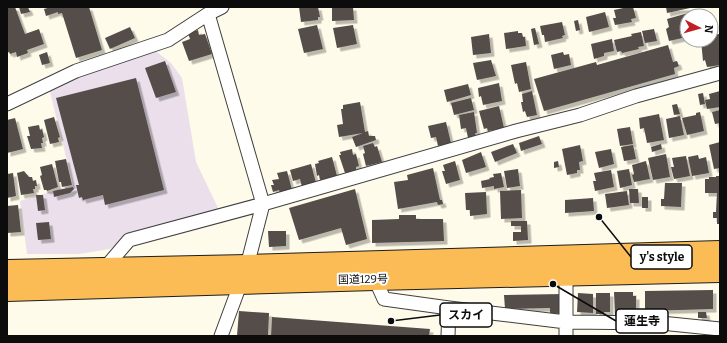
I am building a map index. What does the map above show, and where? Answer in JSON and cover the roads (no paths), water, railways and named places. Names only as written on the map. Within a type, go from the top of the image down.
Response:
[{"type":"highway","name":"国道129号","points":[[7,290],[243,275],[720,252]]},
{"type":"highway","name":"国道129号","points":[[7,271],[105,268],[243,275],[375,279],[720,271]]},
{"type":"street","points":[[7,104],[76,71],[168,40],[208,14],[222,7]]},
{"type":"street","points":[[208,14],[263,204],[243,275],[221,336]]},
{"type":"street","points":[[105,268],[129,240],[580,115],[642,94],[720,73]]},
{"type":"street","points":[[566,275],[566,336]]},
{"type":"street","points":[[375,279],[384,299],[566,322],[661,323],[720,329]]},
{"type":"street","points":[[448,336],[449,308]]},
{"type":"place","name":"y's style","points":[[599,217]]},
{"type":"place","name":"蓮生寺","points":[[553,284]]},
{"type":"place","name":"スカイ","points":[[391,321]]}]
